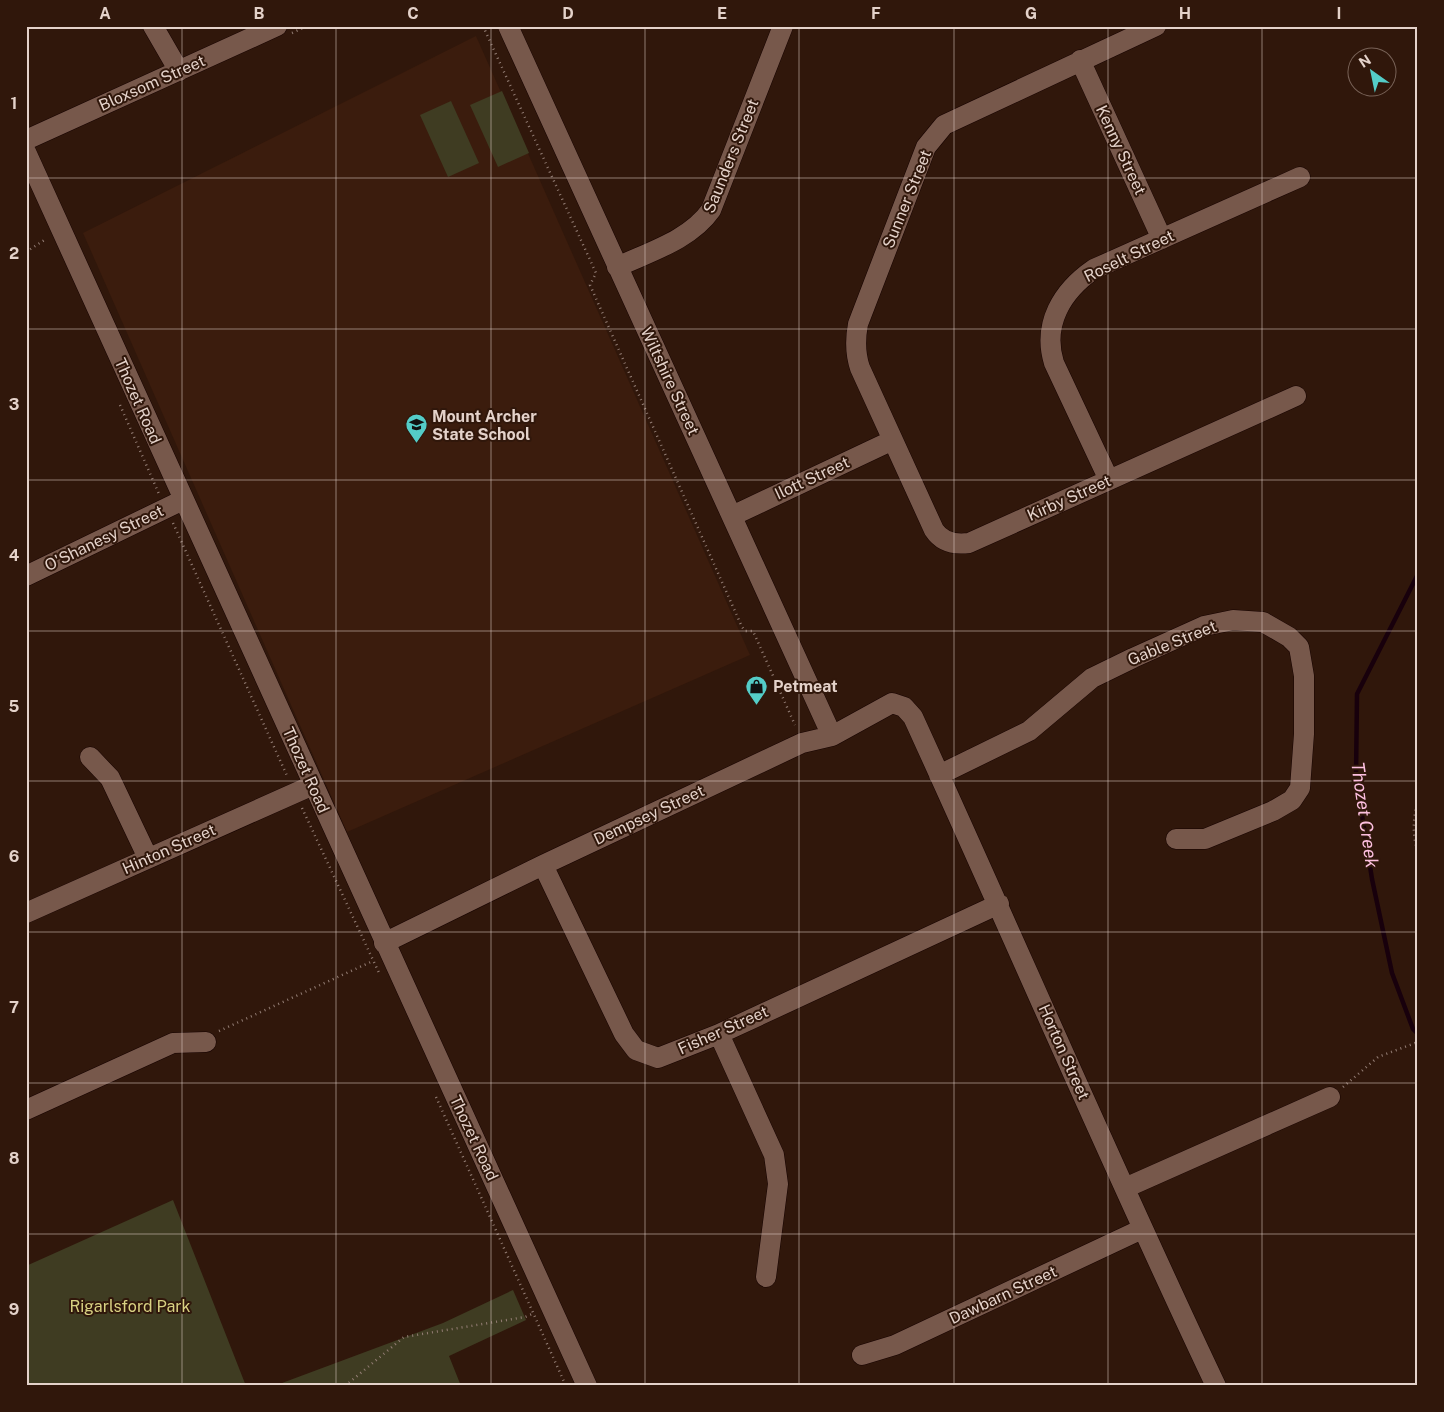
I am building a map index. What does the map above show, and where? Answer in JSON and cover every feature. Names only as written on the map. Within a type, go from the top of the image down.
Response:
[{"type":"street","points":[[154,26],[179,71]]},
{"type":"street","name":"Wiltshire Street","points":[[508,26],[832,736]]},
{"type":"street","name":"Saunders Street","points":[[617,267],[689,233],[702,223],[711,210],[783,26]]},
{"type":"street","name":"Sunner Street","points":[[893,440],[860,368],[856,355],[855,340],[858,324],[926,147],[944,125],[957,118],[1156,26]]},
{"type":"street","name":"Bloxsom Street","points":[[26,140],[179,71],[283,30]]},
{"type":"street","name":"Kenny Street","points":[[1080,60],[1162,239]]},
{"type":"street","name":"Thozet Road","points":[[26,152],[182,500],[587,1386]]},
{"type":"street","name":"Roselt Street","points":[[1109,480],[1054,363],[1050,350],[1051,323],[1060,302],[1080,279],[1094,269],[1300,177]]},
{"type":"street","name":"Kirby Street","points":[[893,440],[934,530],[940,538],[959,544],[969,543],[1296,396]]},
{"type":"street","name":"Ilott Street","points":[[732,516],[893,440]]},
{"type":"street","name":"O'Shanesy Street","points":[[26,576],[182,500]]},
{"type":"street","name":"Gable Street","points":[[939,775],[1029,731],[1092,678],[1134,658],[1204,626],[1233,620],[1263,622],[1289,637],[1299,647],[1304,676],[1304,724],[1300,788],[1292,800],[1273,811],[1206,839],[1176,839]]},
{"type":"street","name":"Dempsey Street","points":[[387,948],[543,865],[802,742],[832,736],[892,703],[904,707],[913,717]]},
{"type":"street","name":"Horton Street","points":[[913,717],[999,904],[1142,1229],[1216,1386]]},
{"type":"street","points":[[90,757],[110,778],[148,858]]},
{"type":"street","name":"Hinton Street","points":[[26,913],[313,786]]},
{"type":"street","name":"Fisher Street","points":[[543,865],[624,1034],[636,1050],[658,1058],[719,1034],[999,904]]},
{"type":"street","points":[[719,1034],[774,1155],[778,1184],[766,1277]]},
{"type":"street","points":[[26,1110],[173,1043],[206,1042]]},
{"type":"street","points":[[1125,1188],[1330,1097]]},
{"type":"street","name":"Dawbarn Street","points":[[862,1355],[895,1345],[1142,1229]]},
{"type":"path","points":[[283,30],[307,26]]},
{"type":"path","points":[[483,26],[596,273],[590,285],[742,627],[745,631],[753,631],[794,725]]},
{"type":"path","points":[[26,252],[49,237]]},
{"type":"path","points":[[1418,800],[1414,814],[1415,844],[1418,852]]},
{"type":"path","points":[[206,1042],[222,1029],[387,948]]},
{"type":"path","points":[[1330,1097],[1378,1057],[1418,1042]]},
{"type":"path","points":[[345,1386],[404,1337],[525,1317],[532,1314]]},
{"type":"shaded area","name":"Mount Archer State School","points":[[476,36],[750,655],[347,832],[83,233]]},
{"type":"green space","points":[[502,91],[529,153],[498,167],[470,105]]},
{"type":"green space","points":[[451,101],[479,163],[448,177],[420,115]]},
{"type":"green space","name":"Rigarlsford Park","points":[[173,1200],[246,1386],[26,1386],[26,1266]]},
{"type":"green space","points":[[513,1290],[526,1320],[449,1356],[461,1386],[274,1386],[443,1323]]},
{"type":"waterway","name":"Thozet Creek","points":[[1418,574],[1357,694],[1356,777],[1372,879],[1392,973],[1413,1029],[1418,1034]]},
{"type":"place","name":"Mount Archer State School","points":[[416,444]]},
{"type":"place","name":"Petmeat","points":[[757,705]]}]
